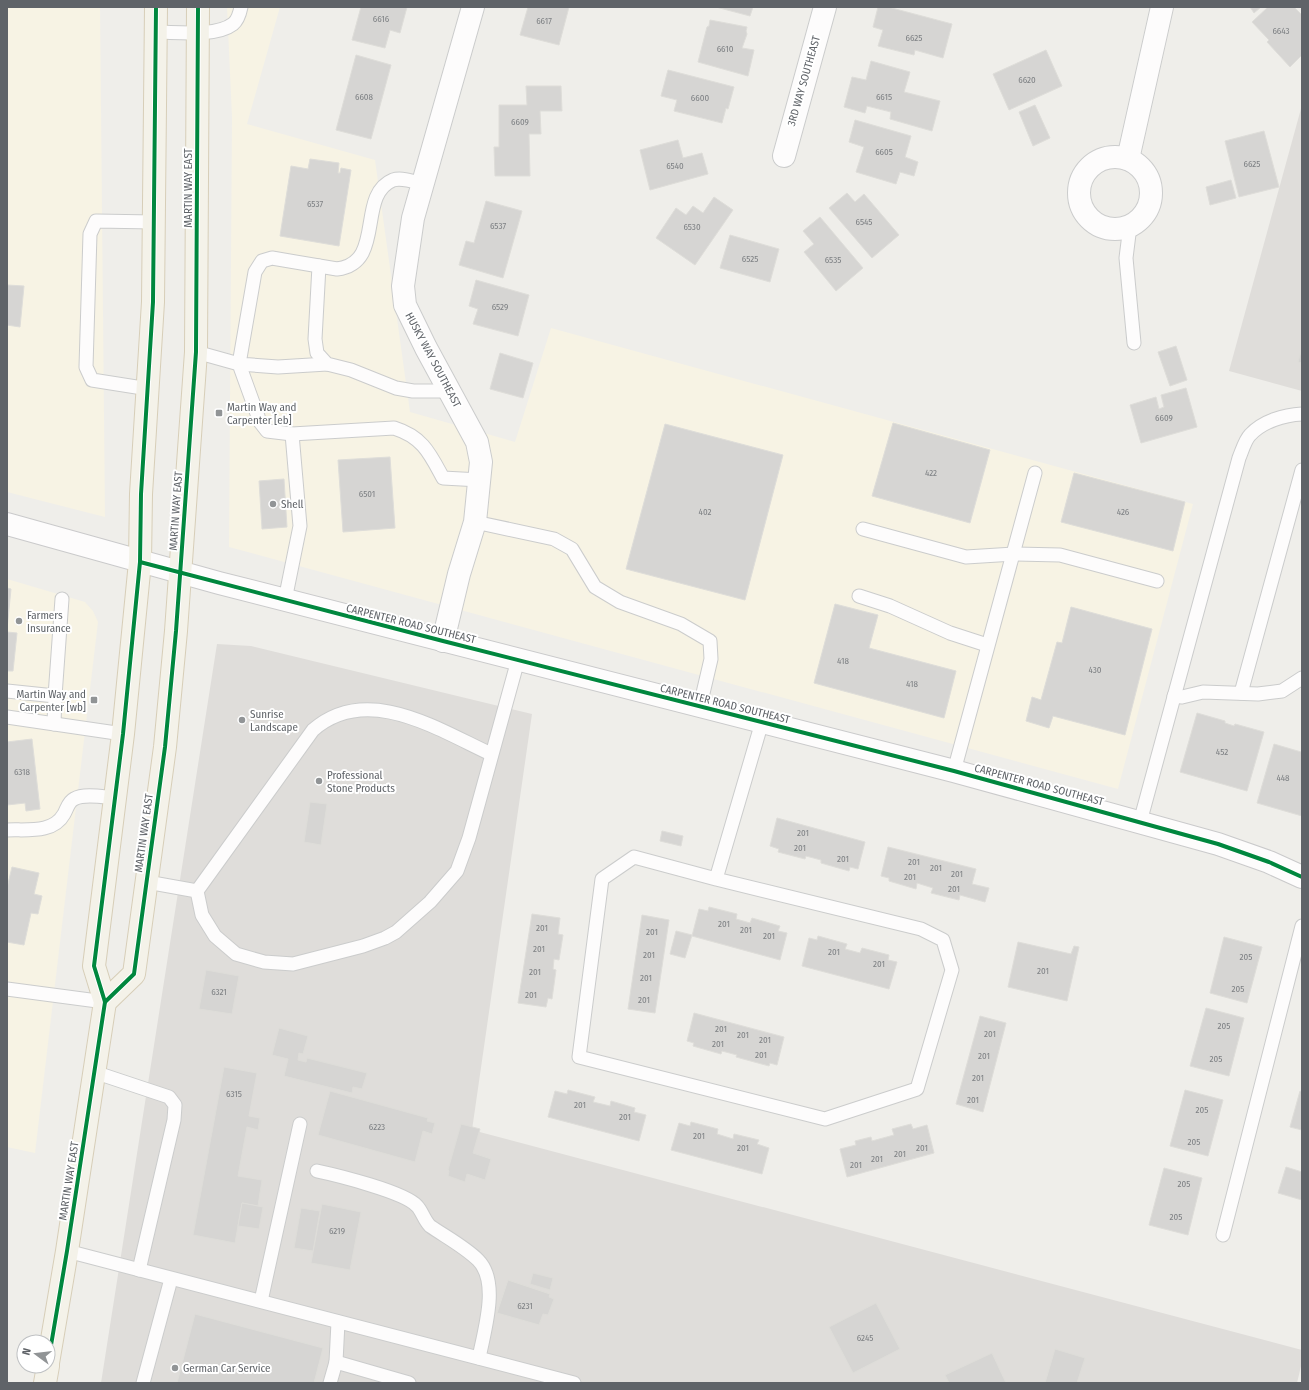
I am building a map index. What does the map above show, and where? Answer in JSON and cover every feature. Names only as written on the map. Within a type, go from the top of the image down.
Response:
[{"type":"main road","name":"MARTIN WAY EAST","points":[[53,1334],[105,1002],[94,966],[123,734],[140,562],[141,494],[153,302],[156,7]]},
{"type":"main road","name":"MARTIN WAY EAST","points":[[105,1002],[134,974],[165,747],[180,573],[196,352],[198,7]]},
{"type":"street","name":"HUSKY WAY SOUTHEAST","points":[[443,641],[459,574],[476,522],[481,462],[477,442],[405,305],[403,286],[414,218],[473,7]]},
{"type":"street","name":"3RD WAY SOUTHEAST","points":[[784,156],[825,7]]},
{"type":"street","points":[[1128,159],[1162,7]]},
{"type":"street","points":[[1116,156],[1128,159],[1139,165],[1146,174],[1150,185],[1151,197],[1147,209],[1140,219],[1130,226],[1119,229],[1107,229],[1095,224],[1083,211],[1078,193],[1080,182],[1085,171],[1094,163],[1105,157],[1116,156]]},
{"type":"street","name":"CARPENTER ROAD SOUTHEAST","points":[[7,524],[180,573],[954,771],[1218,844],[1269,862],[1302,877]]},
{"type":"lane","points":[[156,32],[198,32],[223,29],[234,23],[242,7]]},
{"type":"lane","points":[[423,184],[403,179],[393,180],[381,190],[376,200],[363,253],[356,262],[348,267],[337,269],[272,258],[262,261],[255,272],[239,364],[260,422],[267,431],[292,434],[394,428],[407,432],[417,438],[428,452],[444,478],[480,480]]},
{"type":"lane","points":[[148,389],[92,380],[86,367],[90,234],[96,221],[154,222]]},
{"type":"lane","points":[[1130,226],[1126,258],[1134,343]]},
{"type":"lane","points":[[319,266],[315,339],[317,353],[327,364]]},
{"type":"lane","points":[[196,352],[239,364],[278,367],[327,364],[351,370],[396,388],[413,391],[449,391]]},
{"type":"lane","points":[[1140,822],[1239,458],[1249,436],[1267,422],[1288,415],[1302,414]]},
{"type":"lane","points":[[285,600],[300,526],[292,434]]},
{"type":"lane","points":[[1241,693],[1302,470]]},
{"type":"lane","points":[[954,771],[987,645],[1014,554],[1035,473]]},
{"type":"lane","points":[[476,522],[554,539],[572,549],[595,587],[620,602],[681,624],[710,642],[711,659],[700,706]]},
{"type":"lane","points":[[863,529],[966,557],[1014,554],[1060,555],[1157,581]]},
{"type":"lane","points":[[859,596],[890,606],[950,633],[987,645]]},
{"type":"lane","points":[[54,724],[62,599]]},
{"type":"lane","points":[[491,754],[431,726],[389,710],[355,709],[336,715],[322,722],[313,730],[197,891],[202,915],[215,936],[236,954],[278,964],[293,964],[363,946],[385,938],[396,932],[430,902],[457,871],[469,838],[518,660]]},
{"type":"lane","points":[[1174,696],[1182,697],[1203,692],[1258,694],[1282,691],[1302,678]]},
{"type":"lane","points":[[7,691],[55,696]]},
{"type":"lane","points":[[7,717],[123,734]]},
{"type":"lane","points":[[716,879],[762,722]]},
{"type":"lane","points":[[7,830],[44,829],[58,823],[68,805],[74,799],[85,797],[115,798]]},
{"type":"lane","points":[[634,857],[716,879],[921,929],[943,940],[952,970],[917,1089],[825,1119],[579,1057],[602,879],[634,857]]},
{"type":"lane","points":[[147,882],[197,891]]},
{"type":"lane","points":[[1223,1235],[1302,926]]},
{"type":"lane","points":[[7,988],[105,1002]]},
{"type":"lane","points":[[94,1072],[169,1097],[175,1106],[174,1120],[139,1270]]},
{"type":"lane","points":[[261,1301],[300,1124]]},
{"type":"lane","points":[[317,1171],[348,1178],[408,1199],[417,1206],[424,1220],[430,1226],[478,1260],[485,1269],[490,1280],[489,1298],[479,1358]]},
{"type":"lane","points":[[67,1251],[574,1383]]},
{"type":"lane","points":[[143,1383],[171,1278]]},
{"type":"lane","points":[[330,1383],[336,1362],[338,1322]]},
{"type":"lane","points":[[336,1362],[409,1383]]},
{"type":"shaded area","points":[[7,7],[100,7],[105,517],[7,492]]},
{"type":"shaded area","points":[[227,7],[280,7],[247,124],[375,160],[410,412],[515,442],[551,328],[1193,504],[1118,789],[229,547],[232,117]]},
{"type":"shaded area","points":[[1302,105],[1302,391],[1229,371]]},
{"type":"shaded area","points":[[7,579],[85,602],[93,611],[98,622],[35,1153],[7,1147]]},
{"type":"shaded area","points":[[217,644],[251,646],[532,714],[472,1130],[1302,1350],[1302,1362],[1297,1383],[101,1383]]},
{"type":"building","points":[[361,7],[407,7],[400,33],[390,30],[385,48],[352,40]]},
{"type":"building","points":[[528,7],[569,7],[559,45],[520,35]]},
{"type":"building","points":[[716,7],[753,7],[750,16]]},
{"type":"building","points":[[878,7],[888,7],[952,24],[943,58],[915,50],[914,55],[878,46],[883,30],[873,27]]},
{"type":"building","points":[[1250,7],[1261,7],[1254,13]]},
{"type":"building","points":[[1268,7],[1294,7],[1302,15],[1302,55],[1290,67],[1267,42],[1269,40],[1252,22]]},
{"type":"building","points":[[710,20],[747,27],[747,34],[742,48],[754,50],[748,76],[698,62]]},
{"type":"building","points":[[1046,50],[1062,86],[1009,110],[993,74]]},
{"type":"building","points":[[356,55],[391,65],[371,139],[336,130]]},
{"type":"building","points":[[871,61],[910,72],[904,92],[940,101],[932,131],[890,119],[891,112],[867,106],[865,113],[844,107],[852,77],[866,80]]},
{"type":"building","points":[[668,70],[734,87],[728,109],[726,108],[722,123],[674,111],[677,100],[661,96]]},
{"type":"building","points":[[526,86],[561,86],[562,111],[540,111],[541,134],[529,134],[530,176],[495,176],[494,147],[499,147],[499,105],[527,105]]},
{"type":"building","points":[[1035,105],[1050,138],[1033,146],[1019,112]]},
{"type":"building","points":[[855,120],[911,136],[905,157],[918,162],[914,176],[900,172],[896,184],[856,172],[864,147],[849,142]]},
{"type":"building","points":[[1264,131],[1279,187],[1239,197],[1225,141]]},
{"type":"building","points":[[678,140],[683,158],[702,153],[708,174],[650,190],[640,150]]},
{"type":"building","points":[[310,159],[339,163],[338,173],[340,173],[341,168],[351,170],[339,246],[280,236],[291,166],[308,169]]},
{"type":"building","points":[[1231,180],[1236,198],[1210,205],[1206,187]]},
{"type":"building","points":[[847,193],[855,202],[864,194],[899,235],[872,258],[829,208]]},
{"type":"building","points":[[714,197],[733,210],[695,265],[656,238],[676,208],[686,215],[693,206],[703,213]]},
{"type":"building","points":[[486,201],[522,211],[503,278],[459,265],[466,241],[474,243]]},
{"type":"building","points":[[820,217],[863,268],[836,291],[804,252],[814,244],[803,231]]},
{"type":"building","points":[[730,235],[779,249],[770,282],[720,268]]},
{"type":"building","points":[[476,280],[529,295],[518,336],[473,324],[478,309],[469,306]]},
{"type":"building","points":[[7,285],[24,286],[20,327],[7,325]]},
{"type":"building","points":[[1176,346],[1187,380],[1170,386],[1158,352]]},
{"type":"building","points":[[1302,348],[1302,363],[1298,362]]},
{"type":"building","points":[[500,353],[533,363],[523,398],[490,389]]},
{"type":"building","points":[[1186,388],[1197,427],[1141,443],[1130,405],[1156,397],[1159,409],[1164,407],[1161,395]]},
{"type":"building","points":[[893,423],[990,450],[970,523],[872,496]]},
{"type":"building","points":[[665,424],[783,455],[745,600],[626,569]]},
{"type":"building","points":[[390,457],[395,528],[343,532],[338,460]]},
{"type":"building","points":[[1074,473],[1185,502],[1173,551],[1061,522]]},
{"type":"building","name":"Shell","points":[[284,479],[287,527],[262,529],[259,481]]},
{"type":"building","points":[[7,588],[11,589],[7,629]]},
{"type":"building","points":[[835,604],[878,615],[869,648],[956,671],[944,718],[814,683]]},
{"type":"building","points":[[1071,607],[1152,629],[1125,735],[1053,716],[1049,728],[1026,721],[1032,697],[1041,700],[1057,642],[1062,643]]},
{"type":"building","points":[[7,632],[17,633],[13,671],[7,671]]},
{"type":"building","points":[[1197,713],[1225,721],[1225,723],[1234,726],[1235,724],[1264,732],[1247,791],[1180,772]]},
{"type":"building","points":[[32,739],[40,809],[26,811],[25,803],[7,805],[7,742]]},
{"type":"building","points":[[1274,744],[1302,753],[1302,816],[1257,803]]},
{"type":"building","points":[[310,802],[327,804],[321,845],[304,842]]},
{"type":"building","points":[[777,818],[865,842],[858,869],[850,867],[849,871],[821,863],[821,860],[806,856],[805,859],[778,852],[779,849],[770,846]]},
{"type":"building","points":[[662,831],[683,836],[681,846],[660,841]]},
{"type":"building","points":[[888,847],[976,869],[972,884],[989,888],[985,902],[960,895],[959,900],[931,893],[933,888],[917,883],[916,889],[889,881],[889,878],[881,876]]},
{"type":"building","points":[[12,867],[39,873],[34,894],[42,896],[38,914],[31,913],[24,945],[7,942],[7,888]]},
{"type":"building","points":[[709,907],[737,914],[736,919],[750,923],[752,918],[780,926],[778,931],[787,933],[780,960],[692,936],[699,909],[708,911]]},
{"type":"building","points":[[532,914],[560,918],[558,934],[563,935],[559,960],[554,959],[553,969],[556,970],[552,999],[548,998],[546,1007],[518,1003]]},
{"type":"building","points":[[642,915],[669,920],[655,1013],[628,1009]]},
{"type":"building","points":[[676,931],[692,935],[685,958],[670,954]]},
{"type":"building","points":[[818,936],[847,944],[845,949],[860,953],[862,948],[889,955],[888,960],[897,962],[889,989],[802,966],[809,938],[817,940]]},
{"type":"building","points":[[1224,937],[1262,947],[1247,1003],[1210,993]]},
{"type":"building","points":[[1018,942],[1071,954],[1074,946],[1079,947],[1067,1001],[1008,987]]},
{"type":"building","points":[[206,970],[239,976],[232,1014],[199,1009]]},
{"type":"building","points":[[1206,1008],[1244,1018],[1229,1076],[1190,1066]]},
{"type":"building","points":[[694,1013],[784,1037],[777,1065],[770,1063],[769,1066],[736,1057],[737,1055],[722,1051],[721,1054],[693,1046],[694,1043],[687,1041]]},
{"type":"building","points":[[980,1016],[1006,1023],[983,1112],[956,1104]]},
{"type":"building","points":[[279,1028],[308,1036],[303,1054],[299,1053],[298,1060],[306,1062],[307,1058],[367,1073],[362,1089],[353,1087],[352,1093],[284,1076],[288,1059],[272,1055]]},
{"type":"building","points":[[224,1067],[257,1073],[249,1116],[260,1118],[258,1130],[247,1127],[238,1176],[262,1180],[258,1206],[242,1203],[235,1243],[193,1235]]},
{"type":"building","points":[[568,1090],[595,1097],[593,1102],[610,1106],[611,1101],[635,1108],[634,1112],[646,1115],[639,1141],[548,1117],[555,1091],[567,1094]]},
{"type":"building","points":[[1185,1090],[1223,1100],[1208,1156],[1170,1146]]},
{"type":"building","points":[[330,1091],[428,1118],[427,1121],[435,1123],[432,1134],[423,1131],[415,1162],[318,1135]]},
{"type":"building","points":[[1300,1091],[1302,1092],[1302,1130],[1290,1127]]},
{"type":"building","points":[[691,1122],[718,1129],[717,1134],[733,1139],[734,1134],[759,1140],[757,1144],[769,1148],[762,1174],[671,1150],[679,1123],[690,1126]]},
{"type":"building","points":[[461,1124],[480,1129],[473,1153],[491,1159],[485,1180],[467,1174],[465,1182],[448,1176],[448,1170]]},
{"type":"building","points":[[911,1124],[913,1129],[927,1125],[934,1153],[847,1177],[840,1149],[856,1145],[855,1141],[871,1137],[872,1141],[894,1135],[892,1129]]},
{"type":"building","points":[[1286,1167],[1302,1172],[1302,1200],[1278,1193]]},
{"type":"building","points":[[1164,1168],[1202,1178],[1188,1235],[1149,1225]]},
{"type":"building","points":[[242,1203],[263,1207],[259,1229],[238,1226]]},
{"type":"building","points":[[322,1204],[361,1212],[350,1270],[311,1263]]},
{"type":"building","points":[[301,1208],[320,1211],[313,1251],[294,1248]]},
{"type":"building","points":[[533,1273],[553,1278],[550,1290],[530,1284]]},
{"type":"building","points":[[508,1280],[550,1294],[549,1297],[554,1299],[548,1315],[543,1314],[539,1325],[497,1313]]},
{"type":"building","points":[[876,1303],[900,1349],[853,1373],[829,1327]]},
{"type":"building","points":[[195,1314],[323,1348],[314,1383],[177,1383]]},
{"type":"building","points":[[1055,1349],[1085,1358],[1077,1383],[1045,1383]]},
{"type":"building","points":[[992,1353],[1006,1383],[949,1383],[945,1375]]},
{"type":"cycle path","points":[[53,1334],[105,1002],[94,966],[123,734],[140,562],[141,494],[153,302],[156,7]]},
{"type":"cycle path","points":[[105,1002],[134,974],[165,747],[176,631],[196,352],[198,7]]},
{"type":"cycle path","points":[[140,562],[954,771],[1218,844],[1269,862],[1302,877]]},
{"type":"place","name":"Martin Way and Carpenter [eb]","points":[[219,413]]},
{"type":"place","name":"Shell","points":[[273,504]]},
{"type":"place","name":"Farmers Insurance","points":[[19,621]]},
{"type":"place","name":"Martin Way and Carpenter [wb]","points":[[94,700]]},
{"type":"place","name":"Sunrise Landscape","points":[[242,720]]},
{"type":"place","name":"Professional Stone Products","points":[[319,781]]},
{"type":"place","name":"German Car Service","points":[[175,1368]]}]
